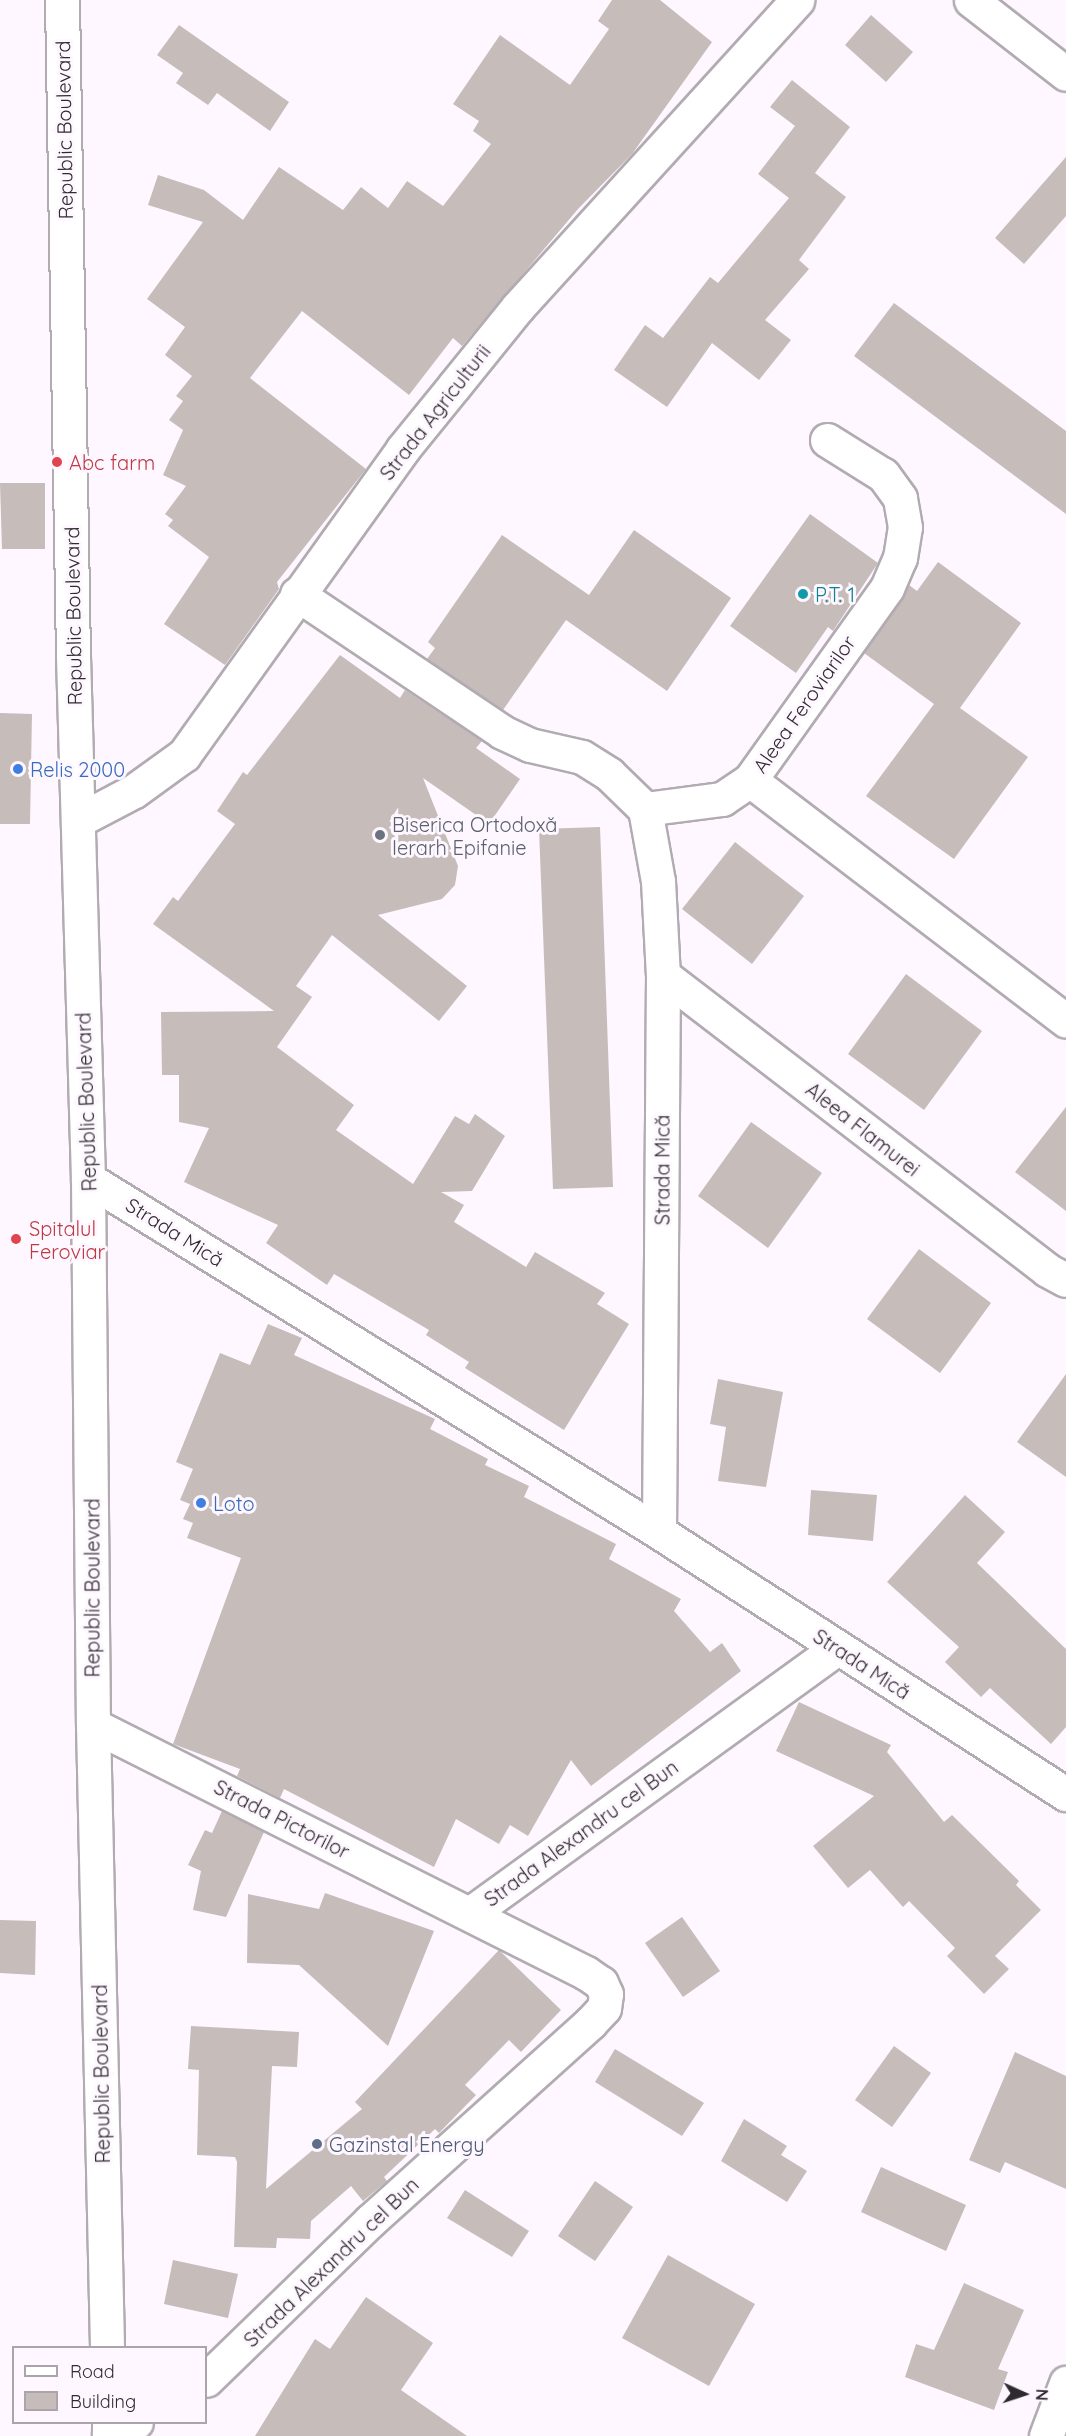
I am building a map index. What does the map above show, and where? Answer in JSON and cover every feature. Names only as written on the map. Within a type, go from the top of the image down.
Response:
[{"type":"street","name":"Republic Boulevard","points":[[62,0],[88,1179],[93,1725],[107,2346]]},
{"type":"street","name":"Strada Agriculturii","points":[[79,820],[134,790],[184,755],[402,450],[519,307],[797,0]]},
{"type":"street","points":[[971,0],[1066,74]]},
{"type":"street","name":"Aleea Feroviarilor","points":[[645,809],[722,799],[750,780],[887,588],[900,558],[905,527],[900,498],[883,475],[827,440]]},
{"type":"street","points":[[297,594],[502,732],[530,745],[582,758],[609,774],[645,809]]},
{"type":"street","points":[[750,780],[1066,1021]]},
{"type":"street","name":"Strada Mică","points":[[645,809],[658,881],[663,975],[659,1532]]},
{"type":"street","name":"Aleea Flamurei","points":[[663,975],[1047,1270],[1066,1280]]},
{"type":"street","name":"Strada Mică","points":[[88,1179],[659,1532],[1066,1794]]},
{"type":"street","name":"Strada Alexandru cel Bun","points":[[207,2379],[370,2221],[604,2008],[606,1994],[601,1983],[471,1913],[837,1648]]},
{"type":"street","name":"Strada Pictorilor","points":[[93,1725],[471,1913]]},
{"type":"street","points":[[1046,2436],[1066,2383]]},
{"type":"building","points":[[612,0],[660,0],[712,42],[632,154],[578,209],[462,346],[453,338],[409,395],[302,311],[250,378],[366,469],[277,582],[279,589],[225,665],[164,624],[209,557],[168,526],[173,520],[165,514],[186,486],[163,475],[183,430],[169,420],[183,401],[176,396],[192,376],[165,355],[185,327],[147,299],[203,222],[148,205],[158,175],[204,190],[243,220],[279,167],[343,210],[361,187],[388,208],[407,181],[443,206],[491,144],[473,131],[479,121],[453,104],[500,35],[570,85],[609,29],[598,21]]},
{"type":"building","points":[[871,15],[913,52],[886,82],[845,45]]},
{"type":"building","points":[[179,25],[289,102],[270,131],[217,93],[208,105],[176,83],[183,73],[157,55]]},
{"type":"building","points":[[792,80],[850,127],[815,173],[846,197],[799,260],[809,269],[765,320],[791,340],[759,380],[712,343],[667,407],[614,370],[645,325],[663,338],[710,277],[718,283],[789,198],[758,174],[795,126],[770,107]]},
{"type":"building","points":[[1066,157],[1066,216],[1024,264],[995,238]]},
{"type":"building","points":[[894,303],[1066,431],[1066,514],[854,356]]},
{"type":"building","points":[[0,483],[45,483],[45,549],[2,549]]},
{"type":"building","name":"P.T. 1","points":[[810,514],[878,563],[833,631],[828,627],[796,673],[730,626]]},
{"type":"building","points":[[634,530],[731,598],[667,691],[566,620],[503,710],[427,659],[435,648],[428,642],[502,535],[589,595]]},
{"type":"building","points":[[938,562],[1021,623],[960,708],[1028,757],[954,859],[866,796],[934,704],[864,653],[909,585],[917,591]]},
{"type":"building","points":[[340,655],[400,698],[405,690],[482,741],[476,748],[520,779],[489,824],[423,778],[458,866],[455,885],[442,899],[378,915],[467,986],[439,1021],[332,935],[296,986],[312,997],[277,1047],[354,1105],[336,1130],[413,1184],[455,1116],[469,1124],[475,1114],[505,1136],[472,1191],[441,1192],[464,1205],[454,1222],[526,1267],[535,1252],[605,1293],[597,1304],[629,1324],[564,1430],[465,1368],[469,1362],[426,1335],[429,1330],[334,1274],[327,1285],[266,1243],[278,1225],[184,1182],[209,1128],[179,1122],[179,1075],[162,1075],[161,1012],[274,1011],[153,924],[173,897],[178,901],[235,824],[217,811],[243,772],[247,775]]},
{"type":"building","points":[[0,713],[32,714],[30,824],[0,824]]},
{"type":"building","points":[[600,827],[613,1187],[553,1189],[539,829]]},
{"type":"building","points":[[735,842],[804,896],[752,964],[682,909]]},
{"type":"building","points":[[906,974],[982,1031],[924,1110],[848,1054]]},
{"type":"building","points":[[1066,1107],[1066,1211],[1015,1172]]},
{"type":"building","points":[[751,1122],[822,1173],[768,1248],[698,1196]]},
{"type":"building","points":[[919,1249],[991,1303],[940,1373],[867,1319]]},
{"type":"building","points":[[268,1324],[302,1338],[294,1355],[435,1419],[430,1429],[488,1459],[485,1465],[529,1486],[524,1497],[616,1544],[609,1559],[681,1599],[674,1611],[710,1652],[722,1643],[741,1671],[591,1786],[571,1760],[528,1836],[510,1825],[499,1844],[456,1819],[434,1867],[284,1789],[280,1798],[237,1776],[240,1769],[173,1744],[241,1558],[187,1538],[193,1523],[183,1519],[190,1504],[180,1500],[193,1469],[176,1462],[220,1353],[250,1365]]},
{"type":"building","points":[[1066,1374],[1066,1477],[1017,1442]]},
{"type":"building","points":[[718,1379],[783,1392],[766,1487],[718,1481],[726,1427],[710,1424]]},
{"type":"building","points":[[811,1490],[877,1495],[873,1541],[808,1535]]},
{"type":"building","points":[[965,1495],[1005,1532],[977,1563],[1066,1649],[1066,1727],[1051,1744],[990,1688],[981,1697],[945,1662],[959,1647],[887,1582]]},
{"type":"building","points":[[799,1702],[891,1745],[887,1752],[944,1822],[952,1815],[1019,1881],[1016,1885],[1041,1910],[995,1956],[1009,1969],[984,1994],[947,1956],[955,1948],[909,1901],[903,1907],[870,1870],[848,1888],[813,1846],[874,1796],[776,1751]]},
{"type":"building","points":[[222,1811],[264,1832],[226,1917],[193,1910],[201,1871],[188,1865],[205,1830],[212,1833]]},
{"type":"building","points":[[325,1893],[434,1931],[388,2046],[299,1965],[247,1963],[248,1894],[319,1909]]},
{"type":"building","points":[[682,1917],[720,1971],[683,1997],[645,1943]]},
{"type":"building","points":[[0,1920],[36,1921],[35,1975],[0,1973]]},
{"type":"building","points":[[499,1950],[561,2010],[521,2052],[509,2040],[465,2085],[476,2095],[439,2133],[435,2129],[384,2177],[387,2181],[363,2201],[351,2186],[311,2221],[310,2239],[277,2238],[276,2248],[234,2247],[237,2162],[235,2157],[197,2155],[199,2070],[188,2069],[191,2026],[299,2032],[297,2067],[272,2066],[266,2189],[362,2109],[355,2102]]},
{"type":"building","points":[[894,2046],[931,2073],[892,2127],[855,2100]]},
{"type":"building","points":[[615,2049],[704,2103],[682,2136],[595,2082]]},
{"type":"building","points":[[1015,2052],[1066,2076],[1066,2189],[1005,2162],[1000,2173],[969,2160]]},
{"type":"building","points":[[744,2119],[787,2146],[781,2155],[807,2171],[787,2202],[721,2161]]},
{"type":"building","points":[[881,2167],[966,2205],[946,2251],[861,2212]]},
{"type":"building","points":[[595,2181],[633,2207],[595,2261],[558,2236]]},
{"type":"building","points":[[465,2190],[529,2231],[512,2257],[447,2218]]},
{"type":"building","points":[[668,2255],[755,2304],[709,2386],[622,2338]]},
{"type":"building","points":[[173,2260],[238,2274],[228,2318],[164,2304]]},
{"type":"building","points":[[964,2283],[1024,2310],[998,2369],[1008,2372],[994,2410],[905,2377],[916,2344],[934,2350]]},
{"type":"building","points":[[366,2297],[433,2343],[401,2390],[467,2436],[255,2436],[315,2339],[330,2349]]},
{"type":"place","name":"Abc farm","points":[[57,462]]},
{"type":"place","name":"P.T. 1","points":[[803,594]]},
{"type":"place","name":"Relis 2000","points":[[18,769]]},
{"type":"place","name":"Biserica Ortodoxă Ierarh Epifanie","points":[[380,835]]},
{"type":"place","name":"Spitalul Feroviar","points":[[16,1239]]},
{"type":"place","name":"Loto","points":[[201,1503]]},
{"type":"place","name":"Gazinstal Energy","points":[[317,2144]]}]
